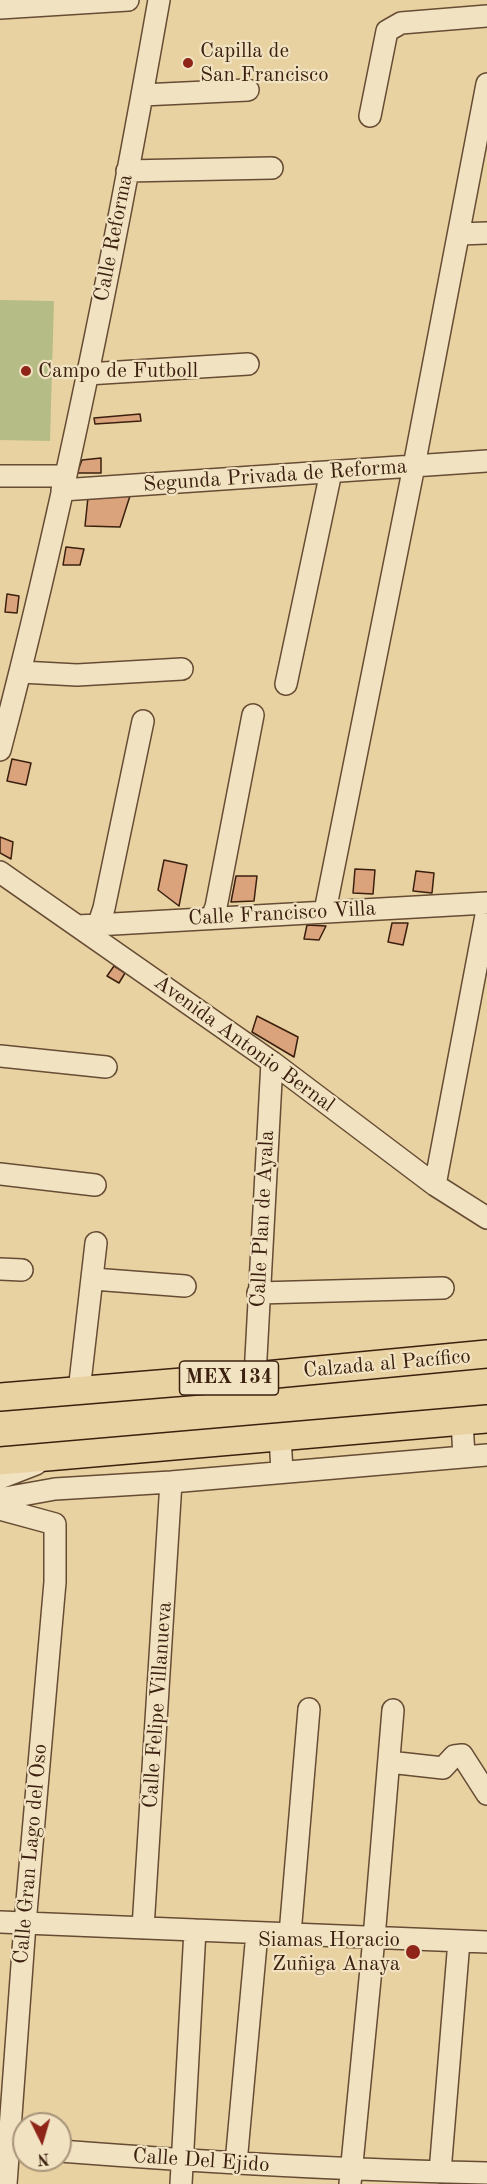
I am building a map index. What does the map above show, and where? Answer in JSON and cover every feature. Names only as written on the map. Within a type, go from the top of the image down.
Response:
[{"type":"main road","name":"Calzada al Pacífico","points":[[0,1396],[255,1376],[487,1354]]},
{"type":"main road","points":[[0,1461],[475,1420]]},
{"type":"street","points":[[0,8],[128,0]]},
{"type":"street","name":"Calle Reforma","points":[[0,750],[21,672],[64,483],[159,0]]},
{"type":"street","points":[[370,116],[387,31],[401,23],[487,16]]},
{"type":"street","points":[[325,911],[487,84]]},
{"type":"street","points":[[142,95],[248,90]]},
{"type":"street","points":[[127,171],[272,168]]},
{"type":"street","points":[[459,234],[487,233]]},
{"type":"street","points":[[87,374],[248,364]]},
{"type":"street","name":"Segunda Privada de Reforma","points":[[64,483],[331,472],[487,461]]},
{"type":"street","points":[[286,684],[331,472]]},
{"type":"street","points":[[0,476],[64,483]]},
{"type":"street","points":[[21,672],[77,675],[182,669]]},
{"type":"street","points":[[212,917],[216,907],[253,715]]},
{"type":"street","points":[[99,923],[143,721]]},
{"type":"street","name":"Avenida Antonio Bernal","points":[[0,872],[272,1062],[435,1185],[487,1218]]},
{"type":"street","name":"Calle Francisco Villa","points":[[78,926],[99,923],[487,903]]},
{"type":"street","points":[[435,1185],[478,1011],[487,910]]},
{"type":"street","points":[[0,1056],[106,1067]]},
{"type":"street","name":"Calle Plan de Ayala","points":[[255,1376],[272,1062]]},
{"type":"street","points":[[0,1174],[95,1185]]},
{"type":"street","points":[[79,1390],[96,1243]]},
{"type":"street","points":[[0,1269],[22,1270]]},
{"type":"street","points":[[93,1279],[185,1286]]},
{"type":"street","points":[[258,1293],[443,1288]]},
{"type":"street","points":[[464,1457],[475,1420]]},
{"type":"street","points":[[280,1436],[282,1472]]},
{"type":"street","points":[[0,1499],[55,1489],[171,1482],[487,1455]]},
{"type":"street","points":[[0,1478],[57,1456]]},
{"type":"street","name":"Calle Felipe Villanueva","points":[[143,1928],[171,1482]]},
{"type":"street","name":"Calle Gran Lago del Oso","points":[[0,1509],[55,1524],[55,1582],[25,1924],[9,2033],[11,2147],[6,2184]]},
{"type":"street","points":[[290,1934],[309,1708]]},
{"type":"street","points":[[350,2177],[374,1938],[393,1710]]},
{"type":"street","points":[[389,1762],[443,1768],[454,1756],[462,1755],[487,1794]]},
{"type":"street","points":[[0,1922],[487,1942]]},
{"type":"street","points":[[181,2184],[195,1930]]},
{"type":"street","points":[[236,2163],[257,1933]]},
{"type":"street","points":[[440,2172],[459,1941]]},
{"type":"street","name":"Calle Del Ejido","points":[[72,2152],[236,2163],[350,2177],[440,2172],[487,2173]]},
{"type":"green space","name":"Campo de Futboll","points":[[0,300],[54,301],[50,441],[0,440]]},
{"type":"building","points":[[140,414],[141,421],[95,424],[94,418]]},
{"type":"building","points":[[101,458],[101,473],[77,473],[82,460]]},
{"type":"building","points":[[130,496],[120,527],[85,526],[88,497]]},
{"type":"building","points":[[66,547],[84,549],[80,565],[63,565]]},
{"type":"building","points":[[7,594],[19,596],[17,613],[5,612]]},
{"type":"building","points":[[12,759],[31,763],[26,785],[7,781]]},
{"type":"building","points":[[0,837],[13,842],[11,859],[0,853]]},
{"type":"building","points":[[164,860],[187,865],[179,906],[158,890]]},
{"type":"building","points":[[355,869],[375,870],[373,894],[353,893]]},
{"type":"building","points":[[416,871],[434,873],[432,893],[413,891]]},
{"type":"building","points":[[236,876],[257,876],[254,901],[231,902]]},
{"type":"building","points":[[392,923],[408,923],[403,945],[388,942]]},
{"type":"building","points":[[307,925],[326,926],[319,940],[304,939]]},
{"type":"building","points":[[114,966],[125,973],[119,983],[107,976]]},
{"type":"building","points":[[257,1016],[298,1037],[294,1057],[252,1032]]},
{"type":"place","name":"Capilla de San Francisco","points":[[188,63]]},
{"type":"place","name":"Campo de Futboll","points":[[26,371]]},
{"type":"place","name":"Siamas Horacio Zuñiga Anaya","points":[[413,1952]]}]
